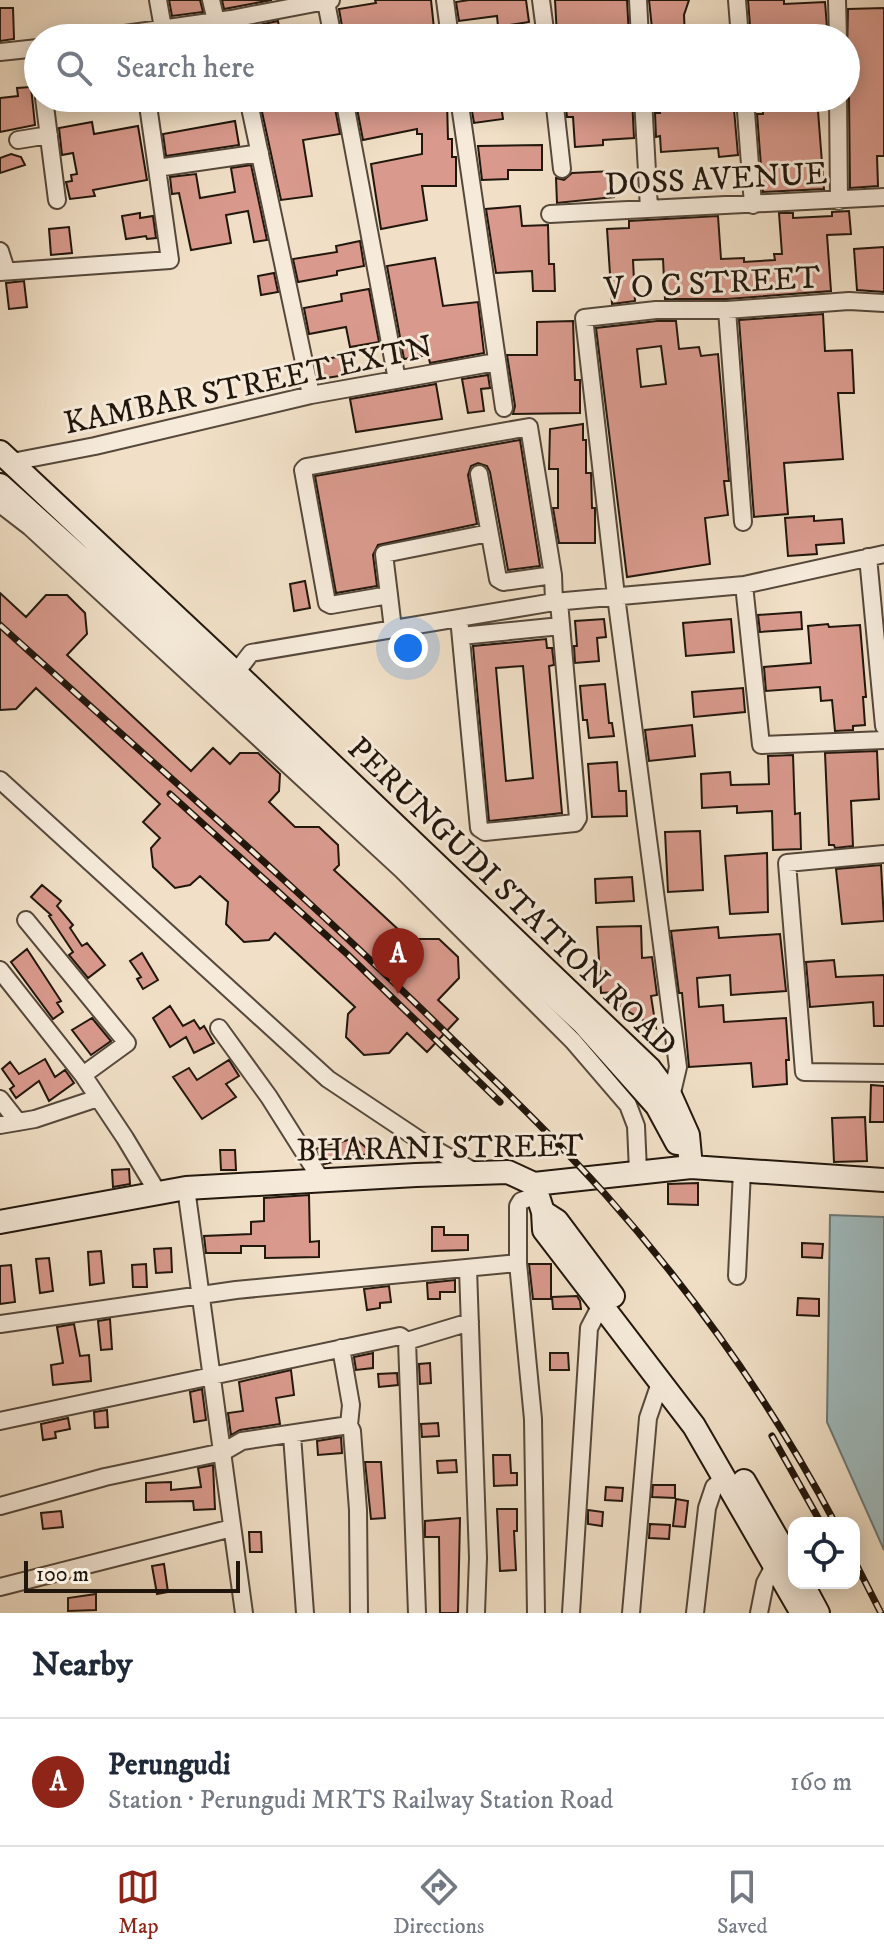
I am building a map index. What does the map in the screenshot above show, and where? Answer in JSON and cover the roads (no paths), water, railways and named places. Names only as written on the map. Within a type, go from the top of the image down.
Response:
[{"type":"street","points":[[158,0],[162,24]]},
{"type":"street","points":[[211,0],[226,24]]},
{"type":"street","points":[[445,0],[448,24]]},
{"type":"street","points":[[541,0],[544,24]]},
{"type":"street","points":[[638,0],[639,24]]},
{"type":"street","points":[[737,0],[739,24]]},
{"type":"street","points":[[837,0],[838,24]]},
{"type":"street","points":[[193,24],[329,1],[331,24]]},
{"type":"street","points":[[0,52],[24,51]]},
{"type":"street","points":[[46,112],[57,200]]},
{"type":"street","points":[[0,251],[3,271],[170,260],[149,112]]},
{"type":"street","points":[[251,112],[311,395]]},
{"type":"street","points":[[347,112],[397,380]]},
{"type":"street","points":[[461,112],[504,408]]},
{"type":"street","points":[[556,112],[562,169]]},
{"type":"street","points":[[644,112],[649,209]]},
{"type":"street","points":[[746,112],[753,205]]},
{"type":"street","points":[[838,112],[839,201]]},
{"type":"street","points":[[18,140],[49,135]]},
{"type":"street","points":[[157,168],[260,153]]},
{"type":"street","name":"DOSS AVENUE","points":[[550,214],[884,197]]},
{"type":"street","name":"V O C STREET","points":[[616,596],[584,318],[656,310],[727,310],[849,301],[884,303]]},
{"type":"street","points":[[727,310],[743,522]]},
{"type":"street","name":"KAMBAR STREET EXTN","points":[[6,457],[95,446],[311,395],[496,362]]},
{"type":"street","points":[[389,595],[331,605],[327,603],[303,470],[529,427],[561,626],[577,821],[485,832],[479,828],[459,618]]},
{"type":"street","name":"PERUNGUDI STATION ROAD","points":[[6,457],[139,584],[230,680],[277,747],[583,1023],[657,1106],[691,1167]]},
{"type":"street","points":[[479,474],[500,581],[553,575]]},
{"type":"street","name":"PERUNGUDI STATION ROAD","points":[[0,485],[230,680],[608,1026],[650,1069],[671,1097],[688,1135],[691,1167]]},
{"type":"street","points":[[0,504],[30,527],[277,747],[573,1041],[628,1105],[636,1126],[638,1171]]},
{"type":"street","points":[[393,629],[384,554],[489,533]]},
{"type":"street","points":[[230,680],[251,653],[557,602],[744,585],[876,556],[884,726]]},
{"type":"street","points":[[744,585],[761,745],[884,740]]},
{"type":"street","points":[[616,596],[678,1067],[671,1097]]},
{"type":"street","points":[[461,636],[561,626]]},
{"type":"street","points":[[0,780],[328,1079],[427,1145],[475,1172]]},
{"type":"street","points":[[884,854],[787,863],[804,1072],[884,1073]]},
{"type":"street","points":[[26,920],[127,1043],[83,1075]]},
{"type":"street","points":[[0,970],[83,1075],[158,1193]]},
{"type":"street","points":[[219,1028],[269,1097],[322,1181]]},
{"type":"street","points":[[0,1125],[35,1119],[98,1098]]},
{"type":"street","points":[[0,1099],[18,1122]]},
{"type":"street","name":"BHARANI STREET","points":[[0,1222],[186,1188],[475,1172],[508,1172],[538,1197],[638,1171],[691,1167],[884,1180]]},
{"type":"street","points":[[737,1276],[742,1171]]},
{"type":"street","points":[[186,1188],[244,1613]]},
{"type":"street","points":[[536,1613],[533,1419],[518,1263],[518,1206],[521,1201],[538,1197]]},
{"type":"street","points":[[538,1197],[544,1230],[694,1426],[784,1567]]},
{"type":"street","points":[[538,1197],[669,1371],[728,1456],[784,1567],[802,1613]]},
{"type":"street","points":[[0,1324],[236,1290],[518,1263]]},
{"type":"street","points":[[468,1269],[478,1558],[476,1613]]},
{"type":"street","points":[[571,1613],[589,1328],[601,1305]]},
{"type":"street","points":[[407,1341],[470,1322]]},
{"type":"street","points":[[0,1421],[400,1336],[407,1341]]},
{"type":"street","points":[[407,1341],[417,1613]]},
{"type":"street","points":[[341,1348],[351,1405],[349,1425],[358,1510],[359,1613]]},
{"type":"street","points":[[631,1613],[648,1418],[661,1380]]},
{"type":"street","points":[[0,1506],[105,1477],[223,1452],[242,1441],[349,1425]]},
{"type":"street","points":[[292,1435],[305,1613]]},
{"type":"street","points":[[695,1613],[707,1508],[714,1487],[726,1477]]},
{"type":"street","points":[[0,1587],[232,1528]]},
{"type":"street","points":[[759,1613],[765,1583],[784,1567]]},
{"type":"street","points":[[805,1589],[818,1613]]},
{"type":"water","points":[[830,1215],[884,1217],[884,1550],[827,1422]]},
{"type":"railway","points":[[0,625],[332,924],[585,1172],[670,1271],[730,1351],[785,1435],[832,1517]]},
{"type":"railway","points":[[170,794],[347,954],[500,1102]]},
{"type":"railway","points":[[772,1436],[818,1517]]},
{"type":"railway","points":[[860,1572],[881,1613]]},
{"type":"place","name":"Perungudi","points":[[398,994]]}]
